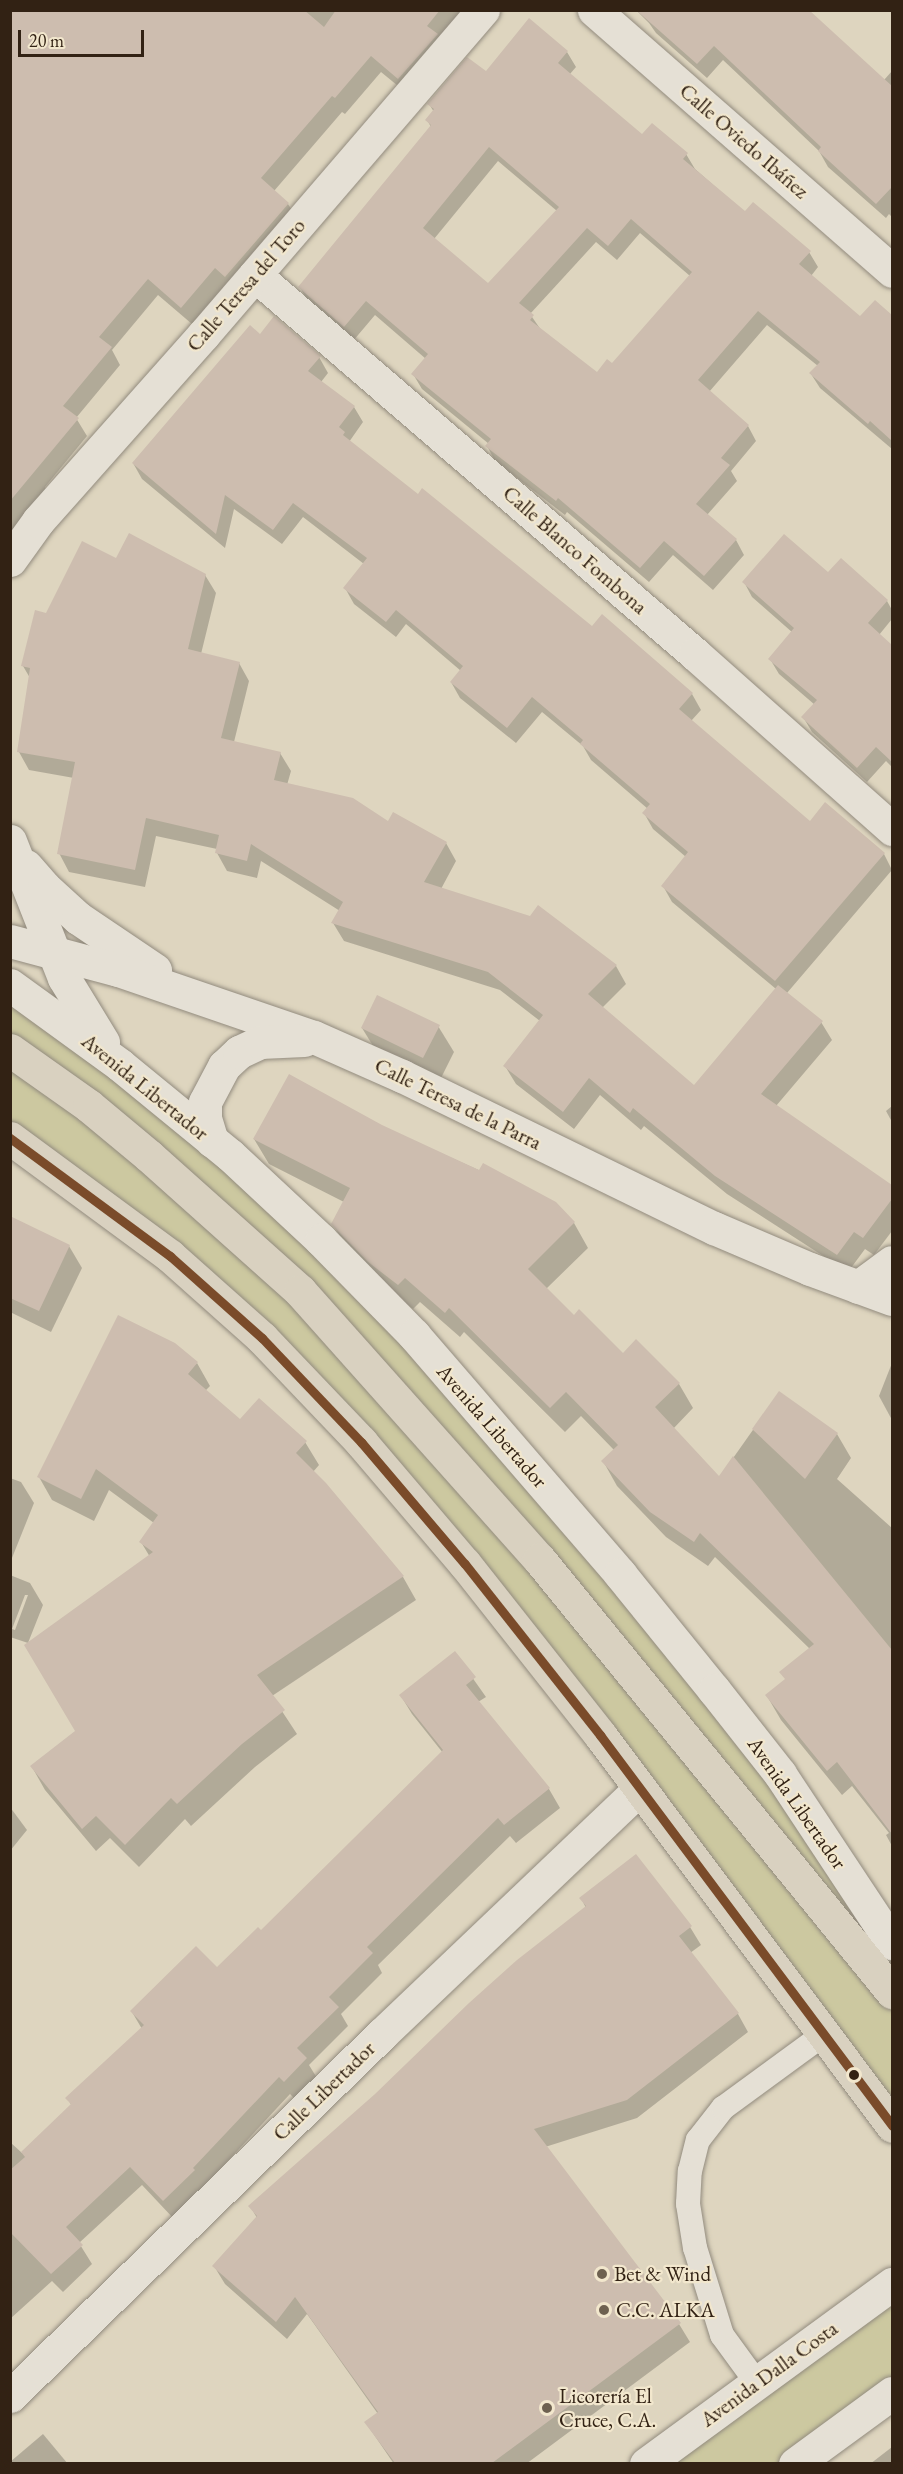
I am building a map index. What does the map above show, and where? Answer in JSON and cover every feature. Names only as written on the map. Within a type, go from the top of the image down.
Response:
[{"type":"main road","name":"Avenida Libertador","points":[[10,1050],[89,1106],[149,1156],[300,1291],[539,1559],[892,1992]]},
{"type":"main road","points":[[10,1138],[170,1256],[262,1338],[361,1442],[465,1564],[640,1788],[892,2126]]},
{"type":"street","name":"Calle Teresa del Toro","points":[[10,560],[38,521],[255,275],[483,10]]},
{"type":"street","name":"Calle Oviedo Ibáñez","points":[[594,10],[892,272]]},
{"type":"street","name":"Calle Blanco Fombona","points":[[255,275],[695,654],[892,829]]},
{"type":"street","points":[[13,847],[54,953],[78,1003],[120,1065]]},
{"type":"street","points":[[13,847],[44,887],[78,918],[115,945],[209,1001]]},
{"type":"street","name":"Calle Teresa de la Parra","points":[[10,941],[118,970],[330,1044],[714,1228],[892,1299]]},
{"type":"street","name":"Avenida Libertador","points":[[10,985],[120,1065],[212,1142],[321,1240],[414,1335],[620,1574],[780,1774],[892,1943]]},
{"type":"street","points":[[212,1142],[205,1118],[205,1102],[224,1065],[239,1052],[260,1042],[270,1041],[303,1040],[330,1044]]},
{"type":"street","points":[[858,1287],[892,1262]]},
{"type":"street","name":"Calle Libertador","points":[[10,2396],[382,2034],[640,1788]]},
{"type":"street","name":"Avenida Dalla Costa","points":[[646,2463],[892,2284]]},
{"type":"street","points":[[795,2463],[892,2393]]},
{"type":"lane","points":[[757,2383],[722,2335],[695,2248],[688,2204],[690,2171],[698,2140],[723,2108],[824,2034]]},
{"type":"shaded area","points":[[10,985],[414,1335],[892,1943],[892,2126],[361,1442],[11,1138]]},
{"type":"shaded area","points":[[892,2284],[892,2393],[795,2463],[646,2464]]},
{"type":"building","points":[[10,10],[304,10],[324,27],[336,10],[440,10],[427,26],[438,34],[398,79],[371,56],[335,98],[332,96],[261,178],[289,203],[225,277],[215,268],[181,308],[148,279],[99,337],[112,347],[63,406],[79,418],[10,501]]},
{"type":"building","points":[[636,10],[809,10],[892,86],[892,187],[876,204],[818,151],[821,147],[714,46],[697,64]]},
{"type":"building","points":[[529,18],[568,51],[558,63],[642,134],[652,123],[688,153],[683,159],[745,211],[753,202],[811,251],[799,264],[860,316],[875,300],[892,315],[892,441],[870,421],[868,424],[809,373],[820,362],[758,311],[698,380],[749,425],[721,458],[730,465],[696,504],[737,539],[704,576],[664,541],[640,568],[558,498],[556,501],[485,446],[491,439],[411,374],[428,354],[366,301],[344,327],[298,287],[431,125],[425,120],[434,109],[427,104],[467,57],[486,71]],"holes":[[[489,147],[559,207],[488,283],[423,228]],[[631,219],[692,272],[612,363],[607,359],[597,372],[530,320],[534,315],[519,303],[587,228],[608,246]]]},
{"type":"building","points":[[274,316],[321,356],[308,371],[355,406],[339,427],[345,432],[343,435],[418,494],[422,488],[592,626],[602,614],[693,693],[679,709],[810,821],[825,802],[885,853],[775,981],[661,886],[688,852],[642,813],[650,804],[580,744],[583,740],[532,697],[507,728],[450,682],[463,666],[396,610],[386,622],[343,588],[367,558],[293,503],[273,530],[225,495],[216,534],[132,463],[250,325],[260,334]]},
{"type":"building","points":[[129,533],[206,574],[188,649],[240,662],[221,738],[281,752],[274,780],[353,798],[388,821],[393,812],[447,842],[424,882],[530,916],[538,905],[617,965],[588,994],[694,1085],[778,985],[823,1021],[761,1094],[892,1185],[892,1199],[863,1238],[854,1232],[837,1255],[715,1176],[633,1108],[630,1113],[589,1078],[563,1112],[503,1066],[543,1015],[488,972],[331,923],[343,902],[251,844],[247,861],[215,853],[219,835],[146,818],[135,870],[57,854],[75,762],[17,752],[30,668],[21,666],[35,610],[46,613],[82,541],[116,558]]},
{"type":"building","points":[[784,534],[828,572],[841,558],[888,600],[868,623],[892,645],[892,762],[876,747],[857,768],[801,717],[817,700],[768,659],[794,628],[742,582]]},
{"type":"building","points":[[377,995],[440,1025],[423,1058],[361,1028]]},
{"type":"building","points":[[289,1074],[382,1125],[479,1170],[483,1163],[556,1202],[575,1222],[528,1269],[574,1315],[579,1309],[623,1353],[636,1339],[680,1383],[655,1407],[719,1476],[733,1456],[892,1650],[892,1834],[837,1762],[827,1771],[765,1695],[785,1679],[779,1672],[814,1644],[700,1533],[694,1542],[650,1512],[601,1461],[618,1445],[566,1392],[550,1408],[449,1308],[445,1313],[405,1278],[398,1285],[368,1262],[331,1224],[350,1188],[253,1139]]},
{"type":"building","points":[[10,1216],[70,1245],[39,1311],[10,1298]]},
{"type":"building","points":[[118,1315],[175,1343],[198,1362],[188,1374],[240,1419],[259,1398],[307,1441],[296,1453],[326,1483],[404,1576],[257,1675],[285,1710],[242,1744],[177,1804],[171,1798],[125,1845],[96,1816],[82,1829],[30,1766],[75,1731],[24,1645],[153,1552],[139,1542],[158,1515],[96,1469],[81,1499],[37,1477]]},
{"type":"building","points":[[779,1391],[838,1433],[805,1479],[752,1429]]},
{"type":"building","points":[[455,1651],[476,1677],[466,1685],[550,1788],[504,1825],[498,1818],[367,1947],[373,1953],[329,1997],[339,2007],[297,2048],[307,2058],[284,2082],[279,2077],[193,2168],[195,2170],[163,2201],[130,2167],[66,2227],[83,2245],[51,2274],[10,2232],[10,2170],[25,2157],[21,2152],[71,2104],[65,2098],[144,2025],[130,2011],[196,1946],[217,1967],[258,1927],[261,1930],[443,1750],[399,1695]]},
{"type":"building","points":[[636,1854],[692,1926],[679,1936],[739,2013],[627,2100],[534,2129],[681,2323],[492,2463],[395,2463],[364,2422],[378,2412],[295,2297],[276,2322],[212,2266],[257,2216],[248,2206],[375,2094],[517,1960],[586,1906],[579,1898]]},
{"type":"transit line","points":[[10,1138],[170,1256],[262,1338],[361,1442],[465,1564],[600,1735],[892,2126]]},
{"type":"place","name":"Bet & Wind","points":[[602,2274]]},
{"type":"place","name":"C.C. ALKA","points":[[604,2310]]},
{"type":"place","name":"Licorería El Cruce, C.A.","points":[[547,2408]]}]
